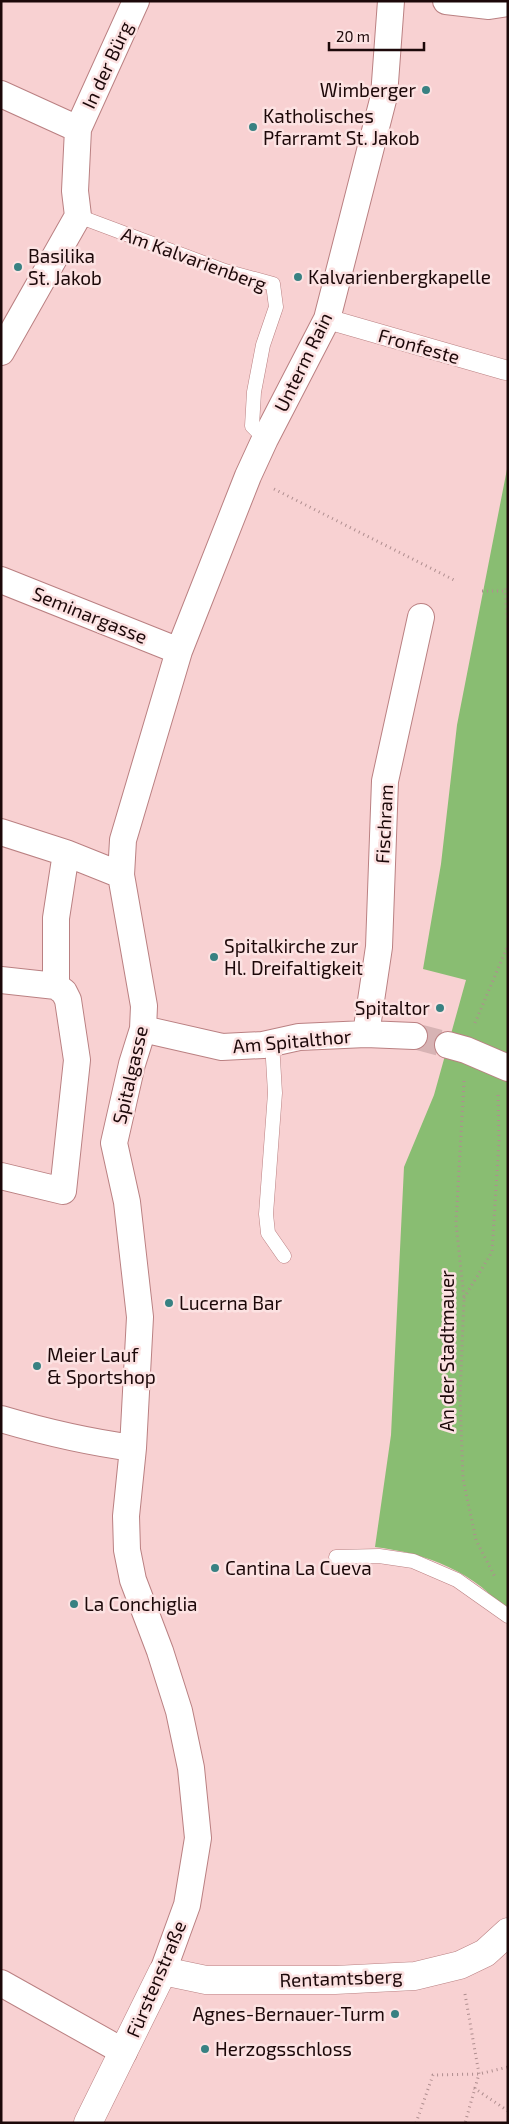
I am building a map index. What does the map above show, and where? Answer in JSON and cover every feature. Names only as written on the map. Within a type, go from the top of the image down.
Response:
[{"type":"street","name":"In der Bürg","points":[[78,129],[136,1]]},
{"type":"street","name":"Unterm Rain","points":[[179,651],[248,476],[265,439],[328,319],[384,96],[391,1]]},
{"type":"street","points":[[446,1],[489,6],[508,3]]},
{"type":"street","points":[[1,94],[78,129],[75,191],[78,216],[1,352]]},
{"type":"street","name":"Fronfeste","points":[[328,319],[506,367]]},
{"type":"street","name":"Seminargasse","points":[[1,580],[179,651]]},
{"type":"street","name":"Fischram","points":[[366,1034],[378,947],[385,780],[421,617]]},
{"type":"street","name":"Spitalgasse","points":[[160,1651],[133,1580],[127,1550],[126,1516],[134,1448],[140,1317],[127,1202],[114,1144],[132,1064],[143,1029],[144,1006],[121,875],[123,840],[179,651]]},
{"type":"street","points":[[1,832],[66,853],[121,875]]},
{"type":"street","points":[[56,986],[56,918],[66,853]]},
{"type":"street","points":[[1,980],[56,986],[64,992],[68,1000],[77,1060],[63,1191],[1,1176]]},
{"type":"street","name":"Am Spitalthor","points":[[143,1029],[222,1048],[263,1045],[299,1037],[366,1034],[414,1036]]},
{"type":"street","points":[[457,1048],[503,1066]]},
{"type":"street","points":[[1,1419],[46,1432],[100,1444],[134,1448]]},
{"type":"street","name":"Fürstenstraße","points":[[88,2123],[164,1971],[187,1905],[198,1838],[191,1768],[180,1711],[160,1651]]},
{"type":"street","name":"Rentamtsberg","points":[[164,1971],[206,1980],[335,1980],[414,1976],[460,1965],[485,1953],[508,1932]]},
{"type":"street","points":[[1,1984],[124,2052]]},
{"type":"lane","name":"Am Kalvarienberg","points":[[78,216],[225,271],[273,284],[276,307],[262,345],[254,392],[252,426],[265,439]]},
{"type":"lane","points":[[272,1042],[275,1093],[266,1214],[268,1233],[284,1256]]},
{"type":"lane","points":[[336,1557],[378,1556],[413,1561],[457,1580],[507,1615]]},
{"type":"path","points":[[248,476],[456,581]]},
{"type":"path","points":[[508,584],[506,590],[508,629]]},
{"type":"path","points":[[482,591],[506,590]]},
{"type":"path","name":"An der Stadtmauer","points":[[507,1615],[497,1580],[476,1540],[463,1479],[460,1397],[464,1298],[456,1223],[457,1048],[474,1024],[508,945]]},
{"type":"path","points":[[464,1298],[492,1252],[503,1066]]},
{"type":"path","points":[[460,1965],[479,2074],[465,2122]]},
{"type":"path","points":[[416,2123],[433,2075],[479,2074],[508,2067]]},
{"type":"path","points":[[474,2088],[508,2111]]},
{"type":"green space","points":[[508,464],[508,1615],[482,1587],[449,1567],[413,1554],[375,1547],[391,1435],[404,1167],[434,1095],[466,980],[423,969],[441,864],[457,725]]},
{"type":"tunnel","points":[[414,1036],[448,1045]]},
{"type":"place","name":"Wimberger","points":[[426,90]]},
{"type":"place","name":"Katholisches Pfarramt St. Jakob","points":[[253,127]]},
{"type":"place","name":"Basilika St. Jakob","points":[[18,267]]},
{"type":"place","name":"Kalvarienbergkapelle","points":[[298,277]]},
{"type":"place","name":"Spitalkirche zur Hl. Dreifaltigkeit","points":[[214,957]]},
{"type":"place","name":"Spitaltor","points":[[440,1008]]},
{"type":"place","name":"Lucerna Bar","points":[[169,1303]]},
{"type":"place","name":"Meier Lauf & Sportshop","points":[[37,1366]]},
{"type":"place","name":"Cantina La Cueva","points":[[215,1568]]},
{"type":"place","name":"La Conchiglia","points":[[74,1604]]},
{"type":"place","name":"Agnes-Bernauer-Turm","points":[[395,2014]]},
{"type":"place","name":"Herzogsschloss","points":[[205,2049]]}]
